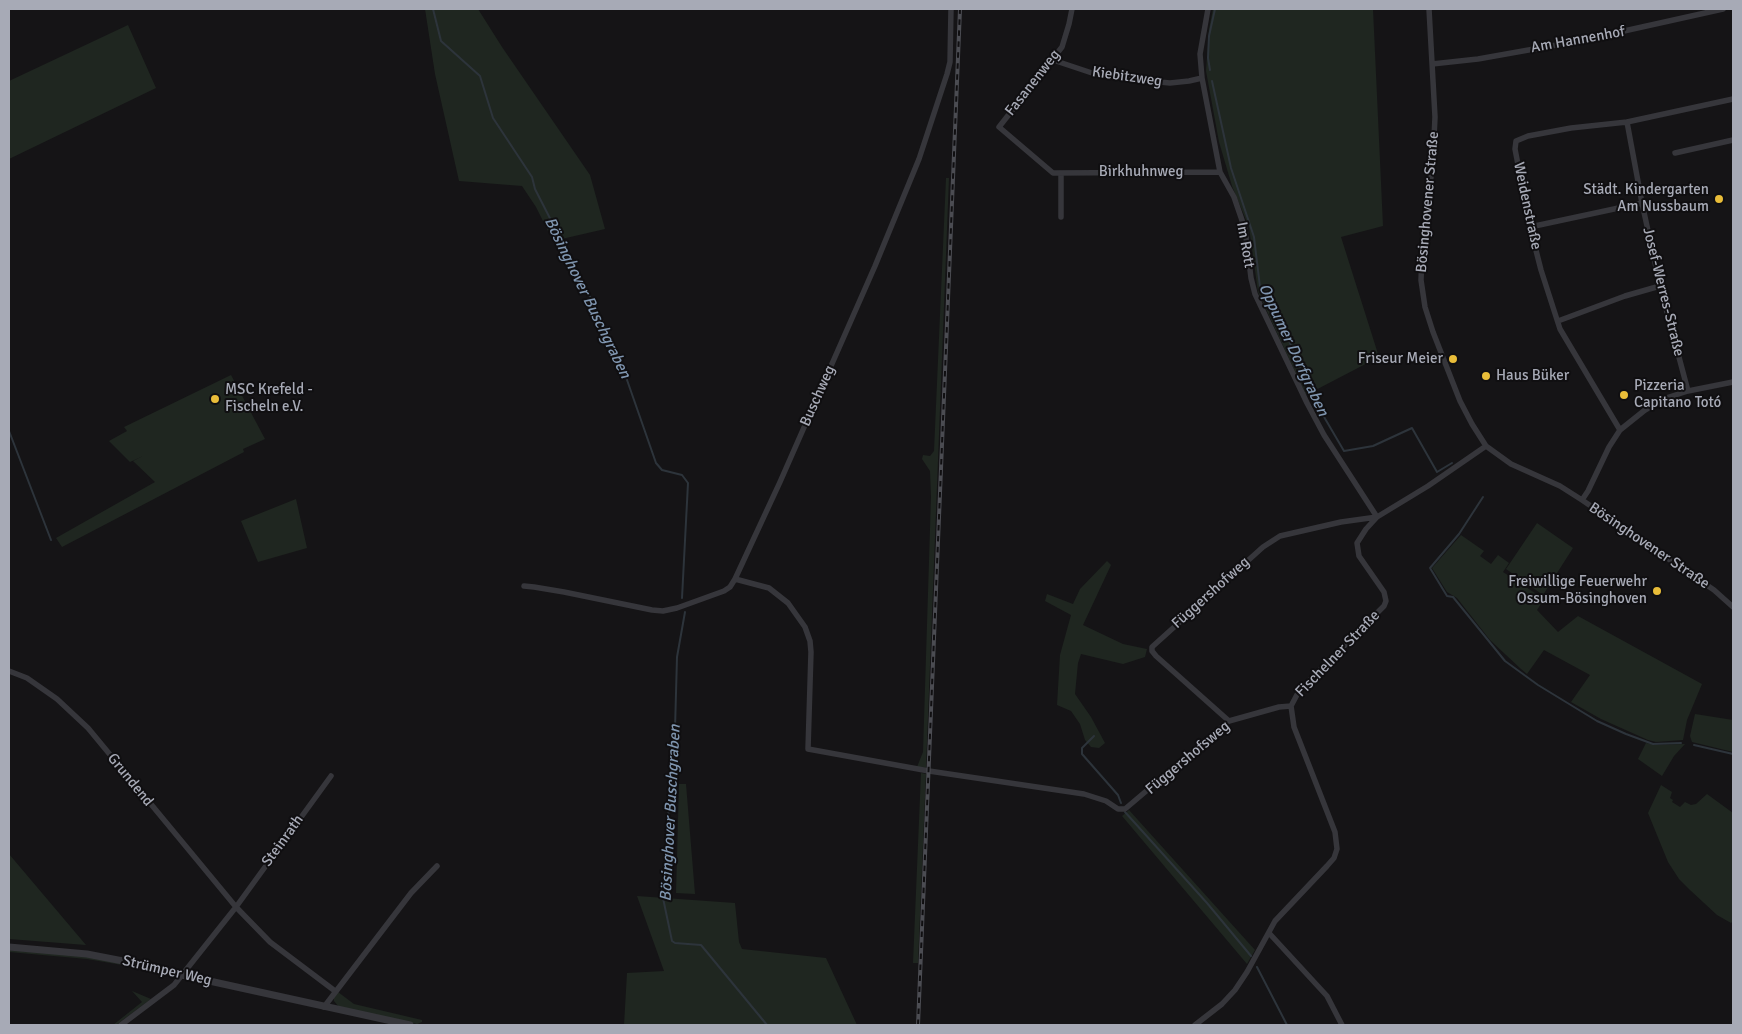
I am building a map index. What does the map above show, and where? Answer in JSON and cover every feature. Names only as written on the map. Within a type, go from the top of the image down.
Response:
[{"type":"street","name":"Buschweg","points":[[735,579],[875,266],[919,159],[950,62],[951,9]]},
{"type":"street","name":"Fasanenweg","points":[[1000,127],[1062,47],[1070,24],[1072,9]]},
{"type":"street","name":"Im Rott","points":[[1208,9],[1200,54],[1202,78],[1220,172],[1234,197],[1245,229],[1251,278],[1255,294],[1324,436],[1377,517]]},
{"type":"street","name":"Bösinghovener Straße","points":[[1429,9],[1435,116],[1433,159],[1422,256],[1422,280],[1425,306],[1433,332],[1460,401],[1486,446],[1511,464],[1560,486],[1582,500],[1714,590],[1733,607]]},
{"type":"street","name":"Am Hannenhof","points":[[1432,64],[1478,59],[1588,39],[1723,9]]},
{"type":"street","name":"Kiebitzweg","points":[[1053,60],[1092,73],[1139,80],[1170,83],[1202,78]]},
{"type":"street","points":[[1628,122],[1733,99]]},
{"type":"street","name":"Josef-Werres-Straße","points":[[1628,122],[1642,203],[1660,286],[1688,391]]},
{"type":"street","name":"Weidenstraße","points":[[1620,430],[1564,337],[1558,322],[1541,270],[1530,227],[1515,149],[1516,141],[1528,136],[1570,128],[1628,122]]},
{"type":"street","name":"Birkhuhnweg","points":[[1000,127],[1053,173],[1220,172]]},
{"type":"street","points":[[1675,153],[1733,140]]},
{"type":"street","points":[[1061,172],[1061,217]]},
{"type":"street","points":[[1530,227],[1642,203]]},
{"type":"street","points":[[1558,322],[1625,296],[1660,286]]},
{"type":"street","points":[[1582,500],[1609,447],[1620,430],[1645,410],[1666,398],[1688,391],[1733,382]]},
{"type":"street","name":"Fischelner Straße","points":[[1195,1025],[1222,1004],[1235,990],[1284,910],[1327,866],[1334,858],[1337,850],[1335,832],[1294,727],[1291,706],[1299,691],[1384,606],[1386,601],[1384,592],[1359,556],[1357,543],[1377,517],[1428,486],[1486,446]]},
{"type":"street","name":"Függershofweg","points":[[1229,721],[1156,656],[1152,651],[1152,647],[1263,547],[1280,536],[1341,522],[1377,517]]},
{"type":"street","points":[[524,586],[663,611],[677,608],[724,591],[730,587],[735,579]]},
{"type":"street","name":"Függershofsweg","points":[[735,579],[769,588],[788,603],[805,627],[810,641],[811,652],[808,749],[929,771],[1084,794],[1106,801],[1118,809],[1125,809],[1229,721],[1279,707],[1291,706]]},
{"type":"street","name":"Grundend","points":[[9,670],[27,678],[57,699],[88,728],[134,786],[236,907],[270,942],[335,991]]},
{"type":"street","name":"Steinrath","points":[[236,907],[331,776]]},
{"type":"street","points":[[324,1007],[411,893],[438,866]]},
{"type":"street","points":[[120,1025],[174,985],[236,907]]},
{"type":"street","points":[[1269,934],[1326,996],[1342,1025]]},
{"type":"street","name":"Strümper Weg","points":[[9,947],[86,954],[123,961],[410,1025]]},
{"type":"shaded area","points":[[425,9],[478,9],[590,175],[605,229],[553,241],[536,207],[522,186],[459,181],[435,74]]},
{"type":"shaded area","points":[[1213,9],[1373,9],[1383,226],[1341,237],[1379,357],[1306,395],[1258,292],[1249,227],[1232,186],[1219,142],[1206,71],[1209,29]]},
{"type":"shaded area","points":[[128,25],[156,88],[9,159],[9,81]]},
{"type":"shaded area","points":[[946,178],[949,178],[926,768],[917,767],[923,752],[931,497],[930,471],[922,459],[923,455],[930,456],[934,451]]},
{"type":"shaded area","points":[[231,375],[265,439],[243,449],[244,452],[62,547],[56,538],[155,482],[133,461],[143,456],[130,462],[109,441],[127,431],[124,427]]},
{"type":"shaded area","points":[[296,499],[307,548],[258,562],[241,521]]},
{"type":"shaded area","points":[[1537,523],[1573,548],[1543,595],[1506,569]]},
{"type":"shaded area","points":[[1461,535],[1484,551],[1480,556],[1491,564],[1498,555],[1509,563],[1503,572],[1544,599],[1537,610],[1558,632],[1578,616],[1702,684],[1687,720],[1683,740],[1656,742],[1648,740],[1601,719],[1571,702],[1590,675],[1544,650],[1527,674],[1521,669],[1490,640],[1457,598],[1447,592],[1432,568]]},
{"type":"shaded area","points":[[1107,561],[1111,565],[1083,625],[1123,644],[1147,649],[1145,657],[1123,664],[1081,654],[1078,663],[1075,694],[1091,717],[1105,743],[1099,748],[1091,747],[1085,740],[1080,724],[1071,711],[1057,705],[1060,655],[1071,615],[1045,601],[1047,594],[1073,604],[1080,589]]},
{"type":"shaded area","points":[[1695,714],[1733,720],[1733,752],[1692,742],[1690,736]]},
{"type":"shaded area","points":[[1646,743],[1656,745],[1685,744],[1674,756],[1662,776],[1638,759]]},
{"type":"shaded area","points":[[921,773],[926,774],[918,963],[913,963]]},
{"type":"shaded area","points":[[679,784],[686,784],[695,894],[676,893]]},
{"type":"shaded area","points":[[1661,785],[1672,792],[1670,798],[1673,800],[1672,802],[1680,807],[1685,802],[1691,805],[1696,804],[1707,794],[1733,813],[1733,921],[1731,923],[1717,915],[1690,890],[1679,879],[1668,862],[1648,813]]},
{"type":"shaded area","points":[[1129,810],[1255,950],[1247,964],[1122,816]]},
{"type":"shaded area","points":[[9,854],[86,945],[9,939]]},
{"type":"shaded area","points":[[637,896],[735,903],[739,942],[742,949],[826,958],[857,1025],[624,1025],[627,973],[664,971]]},
{"type":"shaded area","points":[[9,950],[87,956],[122,963],[122,965],[87,959],[9,952]]},
{"type":"shaded area","points":[[132,991],[151,999],[116,1025],[113,1025],[142,1002]]},
{"type":"shaded area","points":[[338,992],[354,1004],[422,1020],[422,1022],[417,1024],[339,1007],[334,1001],[334,996]]},
{"type":"waterway","name":"Bösinghover Buschgraben","points":[[433,9],[441,41],[480,76],[493,118],[532,177],[535,189],[619,357],[656,463],[662,470],[682,475],[688,483],[682,598]]},
{"type":"waterway","name":"Oppumer Dorfgraben","points":[[1210,70],[1208,58],[1209,36],[1215,9]]},
{"type":"waterway","name":"Oppumer Dorfgraben","points":[[1212,81],[1231,168],[1254,237],[1260,287],[1286,333],[1310,393],[1344,451],[1373,446],[1412,428],[1437,472],[1452,463]]},
{"type":"waterway","points":[[9,431],[51,540]]},
{"type":"waterway","points":[[1483,497],[1459,534],[1430,568],[1447,596],[1453,597],[1505,661],[1538,685],[1597,721],[1626,734],[1653,744],[1681,743]]},
{"type":"waterway","name":"Bösinghover Buschgraben","points":[[685,612],[677,657],[675,729],[663,898],[672,941],[675,943],[701,945],[767,1025]]},
{"type":"waterway","points":[[1094,736],[1082,748],[1082,754],[1118,795],[1121,803]]},
{"type":"waterway","points":[[1694,745],[1733,754]]},
{"type":"waterway","points":[[1125,812],[1207,903],[1251,956]]},
{"type":"waterway","points":[[1257,967],[1287,1025]]},
{"type":"railway","points":[[918,1025],[960,9]]},
{"type":"place","name":"Städt. Kindergarten Am Nussbaum","points":[[1719,199]]},
{"type":"place","name":"Friseur Meier","points":[[1453,359]]},
{"type":"place","name":"Haus Büker","points":[[1486,376]]},
{"type":"place","name":"Pizzeria Capitano Totó","points":[[1624,395]]},
{"type":"place","name":"MSC Krefeld - Fischeln e.V.","points":[[215,399]]},
{"type":"place","name":"Freiwillige Feuerwehr Ossum-Bösinghoven","points":[[1657,591]]}]
